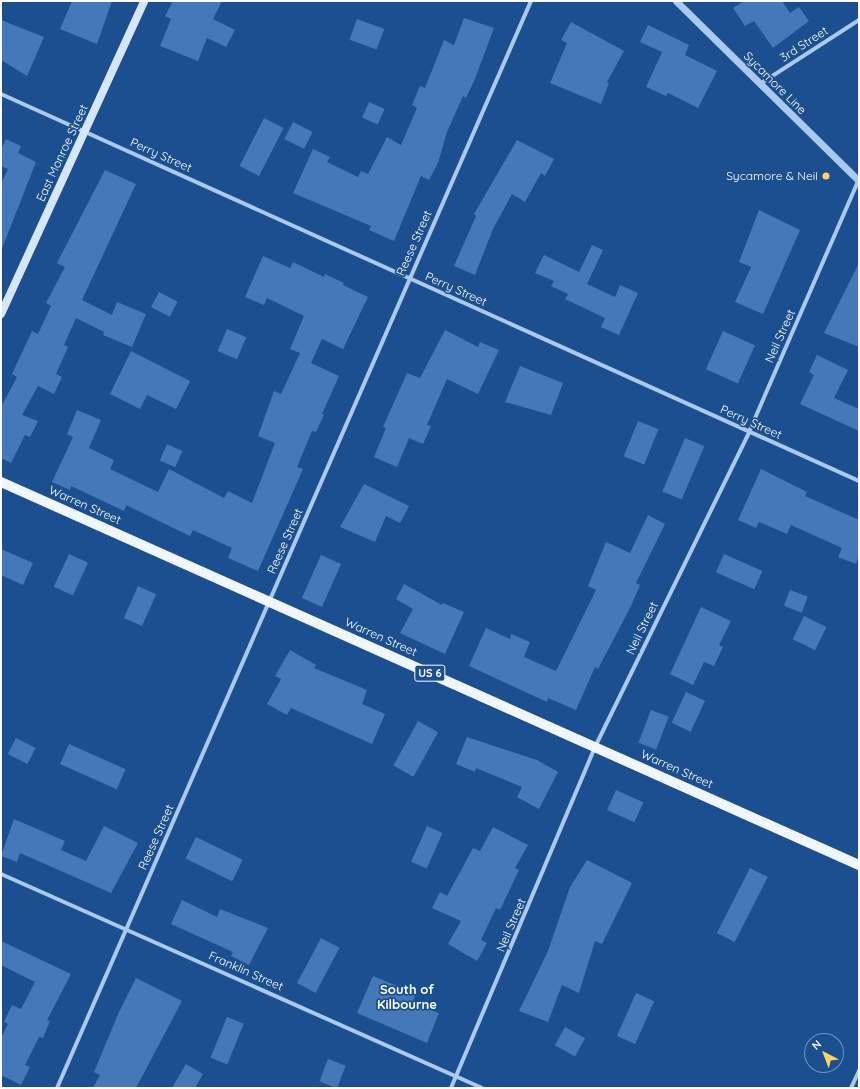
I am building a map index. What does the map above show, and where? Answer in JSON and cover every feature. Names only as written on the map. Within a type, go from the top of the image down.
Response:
[{"type":"main road","name":"East Monroe Street","points":[[1,314],[144,1]]},
{"type":"main road","name":"Warren Street","points":[[1,482],[859,864]]},
{"type":"street","name":"Reese Street","points":[[57,1088],[531,1]]},
{"type":"street","name":"Sycamore Line","points":[[676,1],[859,181]]},
{"type":"street","name":"3rd Street","points":[[760,84],[859,20]]},
{"type":"street","name":"Perry Street","points":[[1,94],[859,481]]},
{"type":"street","name":"Neil Street","points":[[451,1088],[595,747],[749,432],[859,181]]},
{"type":"street","name":"Franklin Street","points":[[1,874],[127,928],[482,1088]]},
{"type":"street","points":[[851,1088],[859,1071]]},
{"type":"building","points":[[72,1],[112,1],[97,44],[60,29]]},
{"type":"building","points":[[173,1],[222,1],[213,19],[235,30],[226,47],[207,38],[198,61],[160,46],[171,19],[165,16]]},
{"type":"building","points":[[744,1],[782,1],[790,13],[799,7],[809,21],[773,48],[754,21],[745,26],[733,8]]},
{"type":"building","points":[[464,18],[494,28],[475,79],[466,98],[463,96],[447,132],[438,163],[429,180],[421,176],[394,241],[369,230],[371,226],[293,193],[313,149],[330,157],[327,162],[358,177],[361,171],[368,174],[387,137],[401,145],[417,108],[412,105],[420,86],[425,88],[444,40],[454,45]]},
{"type":"building","points":[[357,19],[384,29],[377,50],[349,40]]},
{"type":"building","points":[[1,20],[44,37],[27,76],[1,60]]},
{"type":"building","points":[[571,22],[624,51],[607,82],[609,83],[601,104],[550,83],[567,43],[561,40]]},
{"type":"building","points":[[648,25],[689,45],[685,55],[717,71],[698,108],[668,93],[666,96],[646,87],[662,52],[640,42]]},
{"type":"building","points":[[369,102],[385,109],[378,124],[362,118]]},
{"type":"building","points":[[264,118],[284,128],[259,176],[239,166]]},
{"type":"building","points":[[293,122],[313,132],[304,149],[284,139]]},
{"type":"building","points":[[6,139],[21,146],[18,153],[36,162],[1,251],[1,184],[8,169],[1,166],[1,149]]},
{"type":"building","points":[[517,140],[554,159],[545,176],[541,173],[525,202],[512,194],[493,229],[475,275],[454,266],[476,216],[474,214]]},
{"type":"building","points":[[105,170],[136,184],[82,300],[112,315],[117,302],[146,314],[132,347],[103,335],[104,332],[76,318],[64,345],[68,347],[56,374],[62,377],[54,394],[38,386],[22,415],[38,421],[30,437],[25,435],[11,463],[1,458],[1,407],[17,377],[12,374],[32,331],[38,334],[51,306],[46,303],[65,267],[57,263]]},
{"type":"building","points":[[759,210],[800,230],[763,314],[735,302],[751,267],[739,262]]},
{"type":"building","points":[[592,245],[603,250],[587,284],[615,297],[620,285],[638,293],[619,335],[601,327],[605,318],[565,299],[568,294],[551,286],[554,281],[535,273],[544,255],[579,272]]},
{"type":"building","points":[[263,256],[290,268],[293,262],[324,277],[325,274],[344,283],[343,285],[368,297],[343,349],[322,339],[311,363],[339,376],[322,414],[324,415],[316,432],[312,431],[297,467],[303,469],[258,571],[228,558],[232,548],[193,530],[190,536],[126,505],[124,511],[71,486],[70,490],[52,482],[73,437],[67,434],[77,410],[101,420],[89,448],[114,460],[110,469],[158,492],[169,469],[224,498],[228,491],[252,503],[275,443],[258,436],[274,391],[281,394],[300,353],[290,349],[304,316],[267,298],[264,305],[245,297]]},
{"type":"building","points":[[859,263],[859,347],[824,333]]},
{"type":"building","points":[[159,292],[178,302],[170,317],[151,307]]},
{"type":"building","points":[[227,329],[246,337],[237,359],[218,351]]},
{"type":"building","points":[[445,330],[478,347],[480,342],[499,350],[478,394],[447,379],[427,425],[431,426],[423,444],[409,438],[397,467],[374,457],[386,428],[383,427],[407,373],[420,378]]},
{"type":"building","points":[[723,331],[755,345],[738,384],[706,369]]},
{"type":"building","points":[[131,351],[190,381],[176,409],[147,395],[140,409],[110,394]]},
{"type":"building","points":[[817,355],[848,370],[834,398],[859,409],[859,431],[800,404],[814,375],[809,372]]},
{"type":"building","points":[[520,366],[563,383],[551,415],[505,402]]},
{"type":"building","points":[[638,421],[658,429],[644,464],[624,456]]},
{"type":"building","points":[[685,438],[704,446],[682,500],[662,491]]},
{"type":"building","points":[[167,444],[183,451],[175,467],[160,460]]},
{"type":"building","points":[[761,469],[807,492],[805,496],[859,520],[859,555],[856,564],[838,557],[842,548],[791,525],[787,534],[759,522],[756,528],[738,520]]},
{"type":"building","points":[[364,484],[409,506],[400,523],[386,516],[375,542],[340,527]]},
{"type":"building","points":[[648,515],[665,524],[636,583],[640,585],[631,606],[598,669],[595,667],[576,710],[548,698],[547,702],[469,666],[486,628],[510,639],[511,634],[530,642],[524,657],[556,671],[596,590],[588,586],[606,542],[630,553]]},
{"type":"building","points":[[1,549],[33,563],[23,585],[1,575]]},
{"type":"building","points":[[69,554],[88,563],[73,596],[54,587]]},
{"type":"building","points":[[724,554],[762,571],[754,589],[716,572]]},
{"type":"building","points":[[321,555],[341,564],[322,607],[302,598]]},
{"type":"building","points":[[404,584],[442,605],[443,603],[464,612],[445,654],[400,633],[413,609],[396,599]]},
{"type":"building","points":[[138,586],[156,594],[142,626],[124,618]]},
{"type":"building","points":[[790,590],[808,597],[802,613],[784,606]]},
{"type":"building","points":[[701,607],[731,621],[719,645],[723,647],[714,666],[704,662],[693,685],[670,674]]},
{"type":"building","points":[[804,616],[826,627],[815,650],[793,639]]},
{"type":"building","points":[[290,650],[316,665],[314,668],[367,690],[362,704],[385,714],[372,744],[291,708],[287,715],[267,704],[281,679],[275,676]]},
{"type":"building","points":[[686,692],[705,701],[691,732],[672,723]]},
{"type":"building","points":[[651,710],[669,717],[656,749],[638,743]]},
{"type":"building","points":[[418,721],[438,732],[413,777],[393,766]]},
{"type":"building","points":[[467,737],[537,760],[558,772],[539,809],[517,797],[522,787],[476,768],[475,772],[456,764]]},
{"type":"building","points":[[16,738],[36,748],[27,764],[8,754]]},
{"type":"building","points":[[69,744],[126,769],[117,789],[60,764]]},
{"type":"building","points":[[616,790],[643,802],[634,822],[607,810]]},
{"type":"building","points":[[14,819],[65,841],[61,850],[86,861],[104,826],[138,843],[111,893],[20,853],[17,862],[1,856]]},
{"type":"building","points":[[427,826],[443,833],[427,869],[411,862]]},
{"type":"building","points":[[493,827],[528,845],[515,868],[519,870],[500,910],[496,908],[481,940],[487,943],[477,961],[448,944],[461,921],[432,908],[440,892],[447,896],[473,848],[480,851]]},
{"type":"building","points":[[196,837],[243,860],[232,881],[185,859]]},
{"type":"building","points":[[587,860],[632,883],[602,944],[595,941],[579,993],[562,985],[548,1022],[519,1011],[548,951],[570,887]]},
{"type":"building","points":[[750,868],[768,877],[735,942],[717,933]]},
{"type":"building","points":[[182,900],[217,917],[220,909],[268,928],[249,965],[231,956],[233,952],[171,924]]},
{"type":"building","points":[[321,938],[340,948],[316,993],[297,983]]},
{"type":"building","points":[[1,941],[71,974],[47,1020],[50,1021],[43,1038],[39,1037],[25,1065],[30,1067],[21,1085],[1,1075],[1,1038],[8,1024],[4,1022],[12,1005],[21,1009],[35,982],[1,965]]},
{"type":"building","points":[[373,976],[416,994],[412,1003],[439,1013],[427,1043],[357,1013]]},
{"type":"building","points":[[136,978],[182,1001],[136,1088],[93,1088],[100,1075],[94,1072],[119,1012]]},
{"type":"building","points":[[636,993],[654,1001],[635,1044],[617,1036]]},
{"type":"building","points":[[227,1017],[244,1024],[227,1065],[211,1058]]},
{"type":"building","points":[[565,1027],[585,1038],[575,1057],[555,1045]]},
{"type":"building","points":[[328,1059],[346,1066],[337,1088],[319,1081]]},
{"type":"building","points":[[186,1064],[203,1074],[195,1088],[172,1088]]},
{"type":"place","name":"Sycamore & Neil","points":[[826,176]]},
{"type":"district","name":"South of Kilbourne","points":[[407,998]]}]
